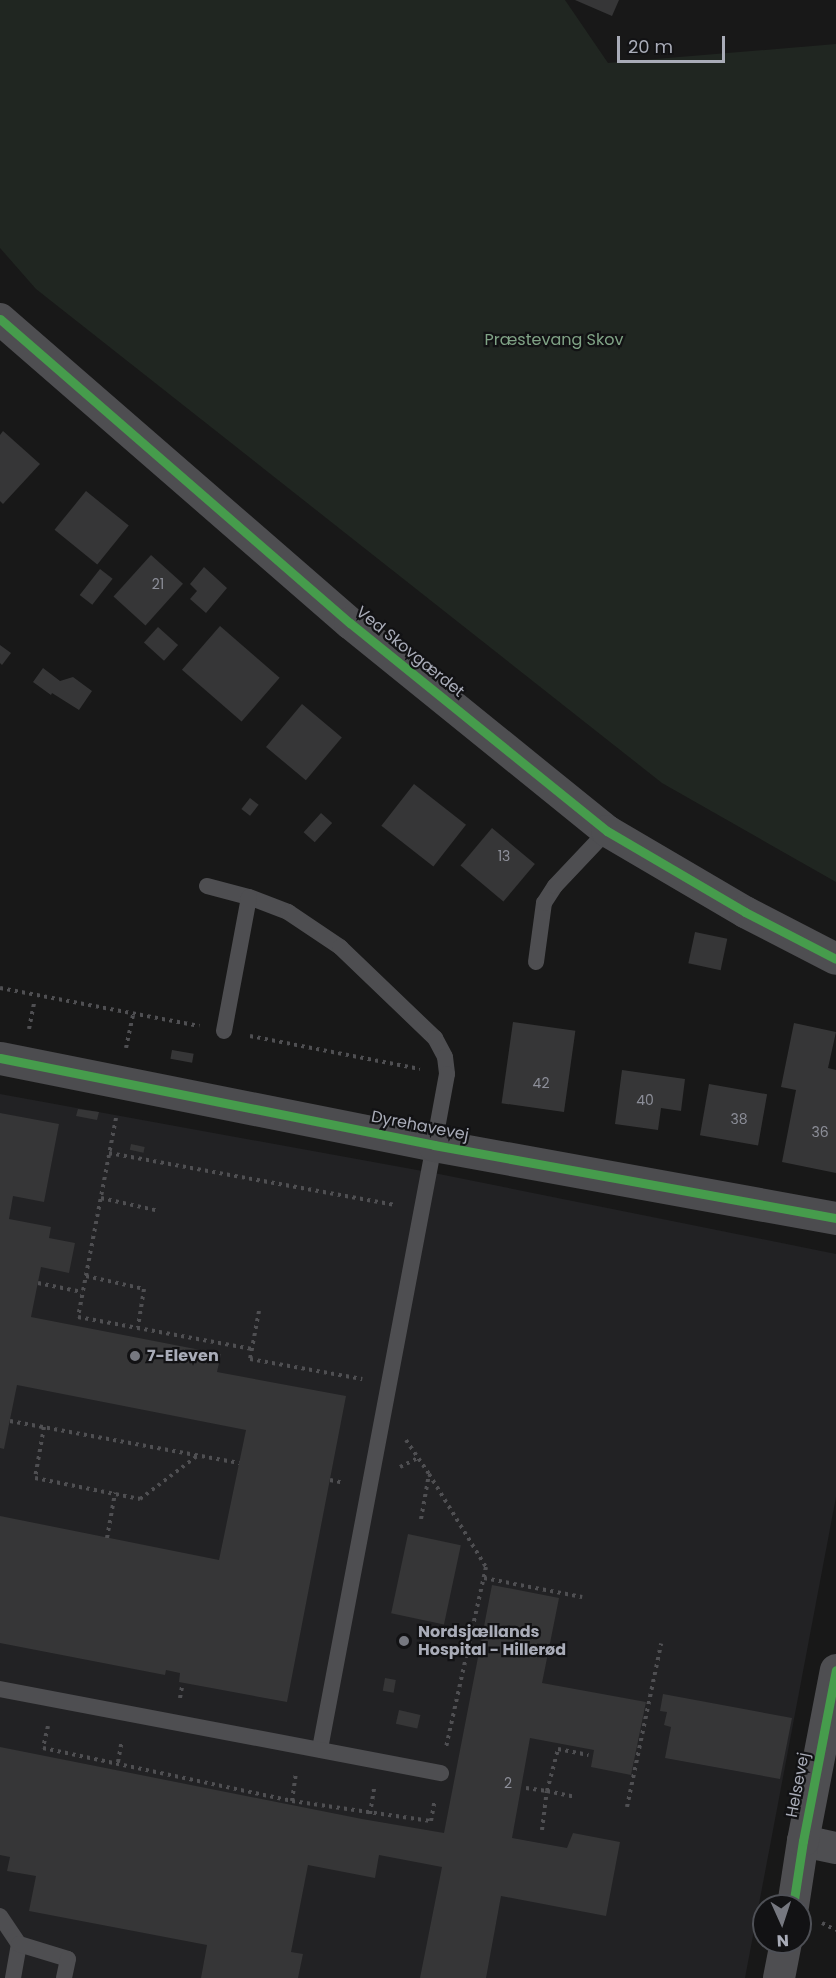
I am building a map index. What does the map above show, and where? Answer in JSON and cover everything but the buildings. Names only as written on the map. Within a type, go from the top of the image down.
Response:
[{"type":"street","name":"Ved Skovgærdet","points":[[0,319],[350,623],[607,831],[745,912],[836,959]]},
{"type":"street","name":"Dyrehavevej","points":[[0,1058],[434,1145],[836,1218]]},
{"type":"street","name":"Helsevej","points":[[795,1894],[836,1670]]},
{"type":"street","points":[[803,1841],[836,1848]]},
{"type":"street","points":[[779,1978],[784,1954]]},
{"type":"lane","points":[[536,962],[544,903],[555,886],[607,831]]},
{"type":"lane","points":[[207,886],[249,897],[288,912],[340,947],[435,1038],[445,1057],[447,1074],[320,1749]]},
{"type":"lane","points":[[224,1031],[249,897]]},
{"type":"lane","points":[[0,1689],[441,1773]]},
{"type":"lane","points":[[0,1916],[19,1944],[68,1959],[64,1978]]},
{"type":"lane","points":[[13,1978],[19,1944]]},
{"type":"path","points":[[29,1029],[34,1003]]},
{"type":"path","points":[[126,1049],[133,1014]]},
{"type":"path","points":[[114,1130],[78,1317],[252,1349]]},
{"type":"path","points":[[110,1153],[422,1210]]},
{"type":"path","points":[[101,1198],[159,1211]]},
{"type":"path","points":[[86,1276],[144,1289],[138,1328]]},
{"type":"path","points":[[38,1283],[82,1292]]},
{"type":"path","points":[[259,1311],[250,1359],[390,1383]]},
{"type":"path","points":[[10,1420],[239,1463]]},
{"type":"path","points":[[45,1427],[35,1478],[140,1499],[197,1456]]},
{"type":"path","points":[[421,1519],[429,1474]]},
{"type":"path","points":[[107,1538],[116,1493]]},
{"type":"path","points":[[484,1578],[582,1597]]},
{"type":"path","points":[[627,1807],[661,1644]]},
{"type":"path","points":[[542,1830],[547,1791],[558,1749],[588,1755]]},
{"type":"path","points":[[526,1788],[575,1797]]},
{"type":"shaded area","name":"Nordsjællands Hospital - Hillerød","points":[[0,1094],[439,1174],[836,1254],[836,1497],[761,1894],[752,1894],[752,1941],[745,1978],[0,1978]]},
{"type":"green space","name":"Præstevang Skov","points":[[0,0],[565,0],[608,63],[836,44],[836,882],[662,783],[36,289],[0,248]]},
{"type":"cycle path","points":[[0,319],[350,623],[607,831],[745,912],[836,959]]},
{"type":"cycle path","points":[[0,1058],[434,1145],[836,1218]]},
{"type":"cycle path","points":[[795,1894],[836,1670]]},
{"type":"place","name":"7-Eleven","points":[[135,1356]]},
{"type":"place","name":"Nordsjællands Hospital - Hillerød","points":[[404,1641]]}]
